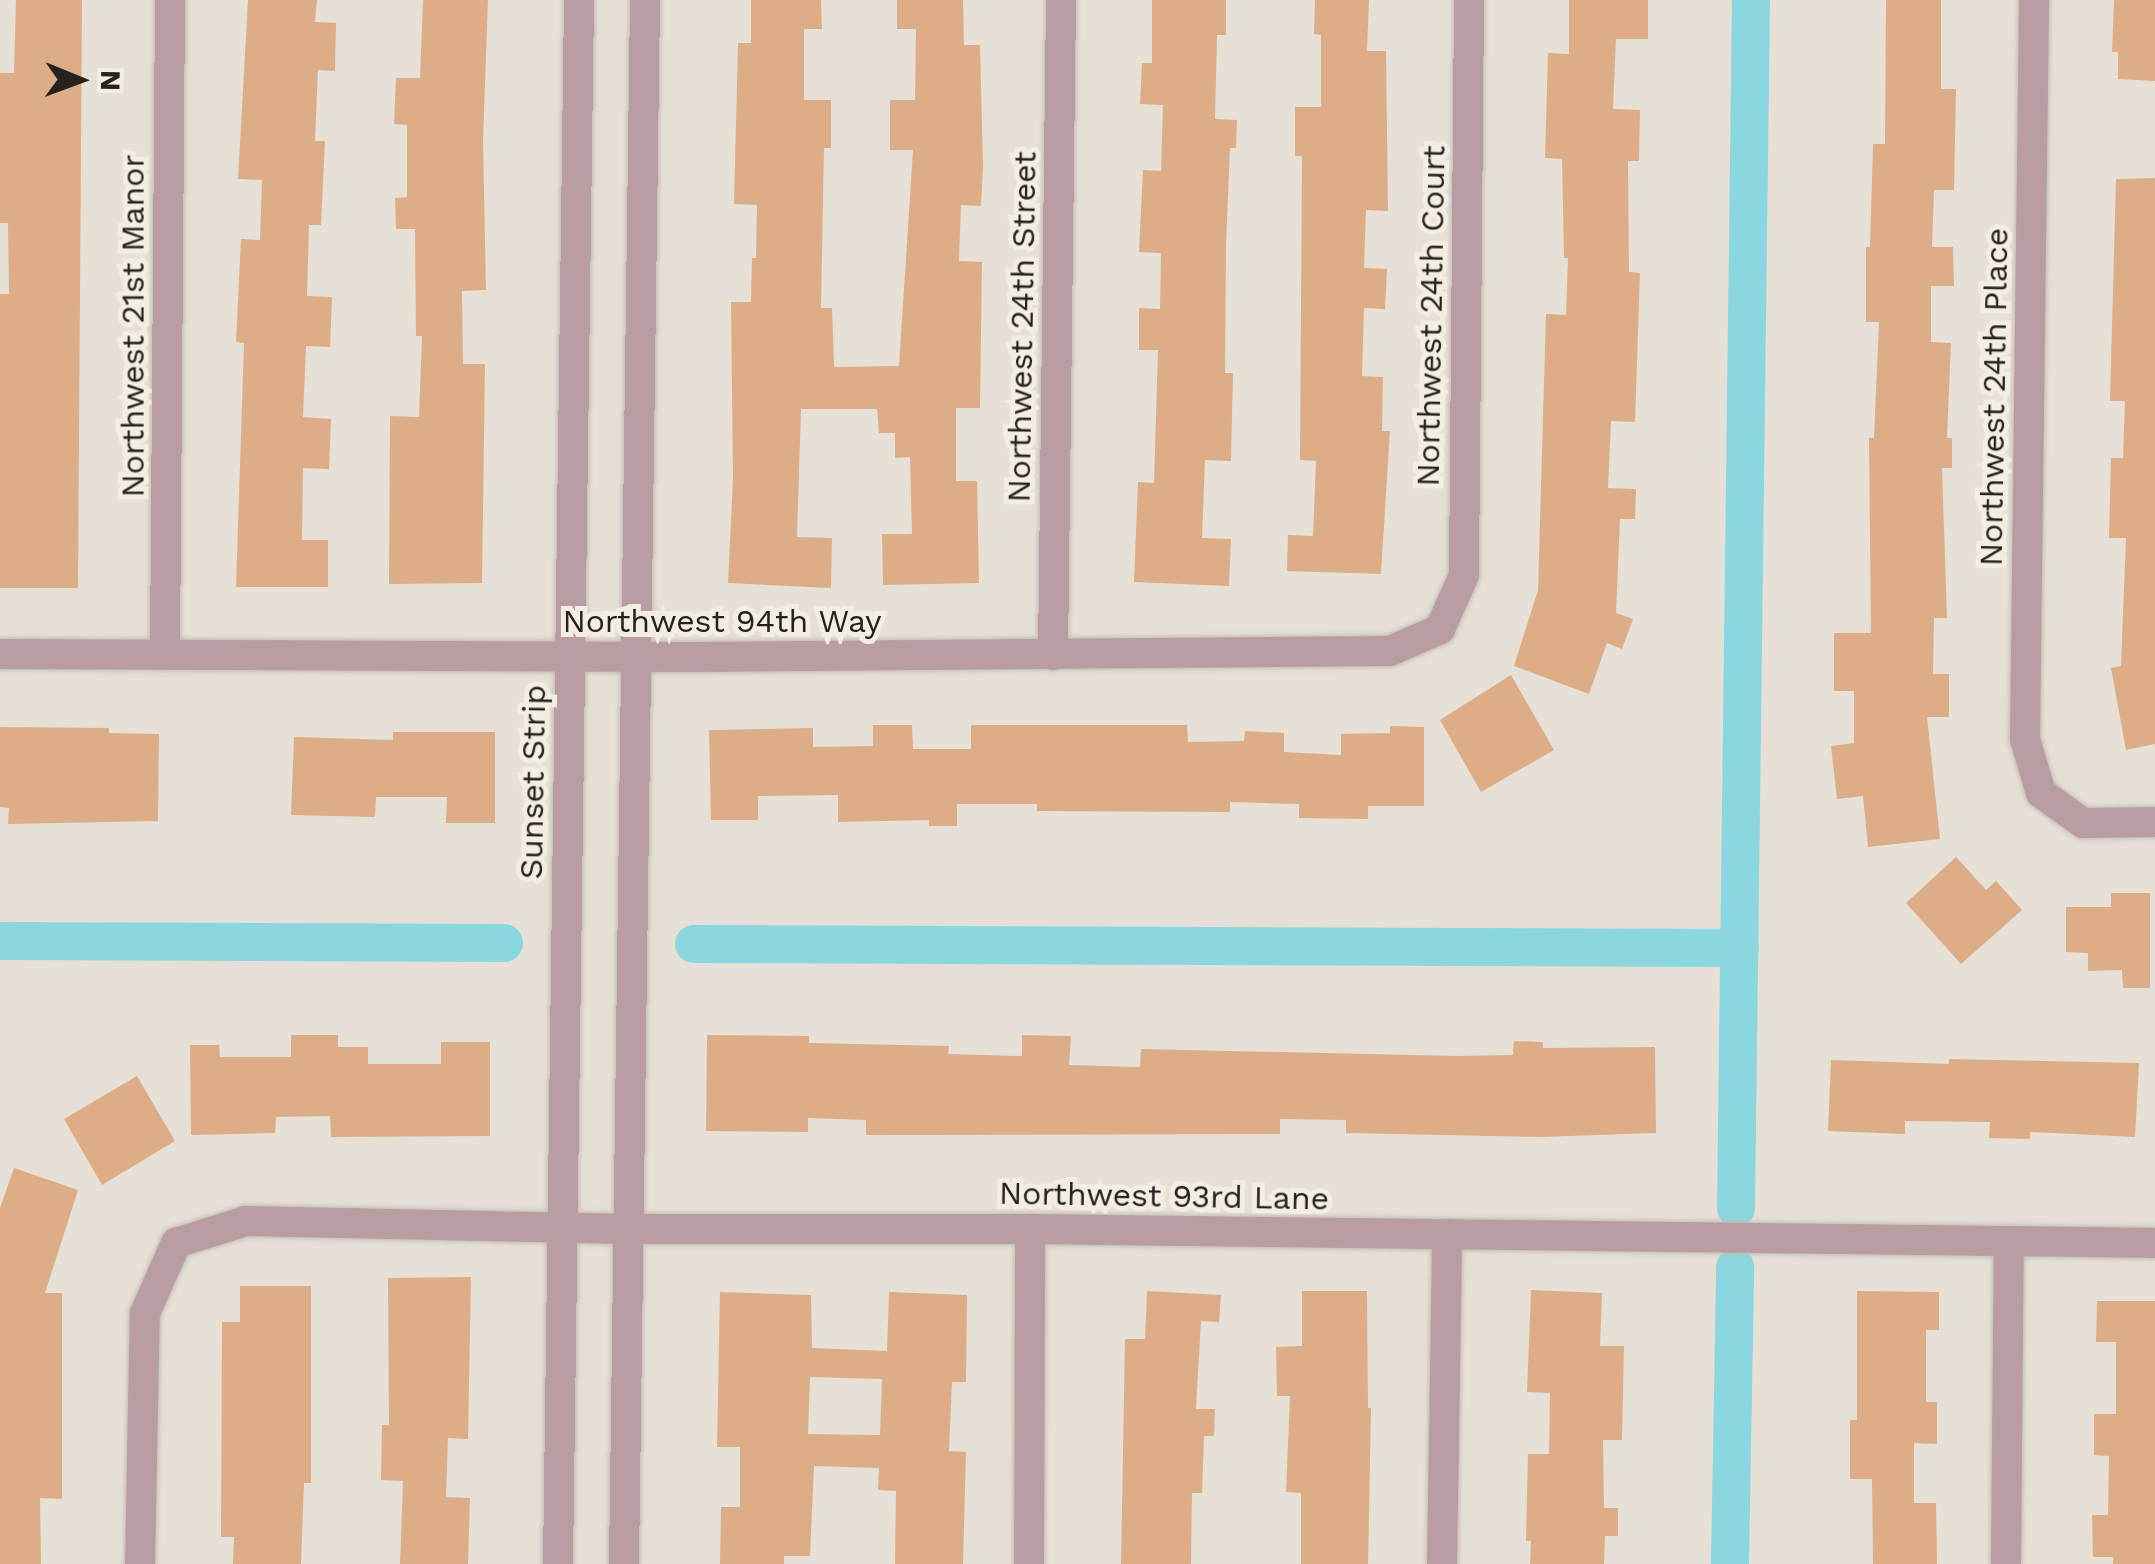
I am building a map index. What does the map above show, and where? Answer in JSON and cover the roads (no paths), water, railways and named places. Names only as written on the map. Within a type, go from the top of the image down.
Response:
[{"type":"street","name":"Northwest 21st Manor","points":[[165,652],[170,0]]},
{"type":"street","name":"Sunset Strip","points":[[558,1564],[579,0]]},
{"type":"street","points":[[624,1564],[646,0]]},
{"type":"street","name":"Northwest 24th Street","points":[[1052,655],[1061,0]]},
{"type":"street","name":"Northwest 24th Court","points":[[1440,628],[1464,575],[1469,0]]},
{"type":"street","name":"Northwest 24th Place","points":[[2034,0],[2025,739],[2041,793],[2083,822],[2155,822]]},
{"type":"street","name":"Northwest 94th Way","points":[[0,654],[165,652],[636,658],[1390,651],[1440,628]]},
{"type":"street","name":"Northwest 93rd Lane","points":[[140,1564],[144,1313],[176,1244],[246,1221],[629,1229],[1030,1229],[2155,1243]]},
{"type":"street","points":[[1029,1564],[1030,1229]]},
{"type":"street","points":[[1442,1564],[1447,1234]]},
{"type":"street","points":[[2006,1564],[2009,1242]]},
{"type":"waterway","points":[[1736,1208],[1751,0]]},
{"type":"waterway","points":[[0,941],[504,943]]},
{"type":"waterway","points":[[694,944],[1740,948]]},
{"type":"waterway","points":[[1730,1564],[1735,1267]]}]
